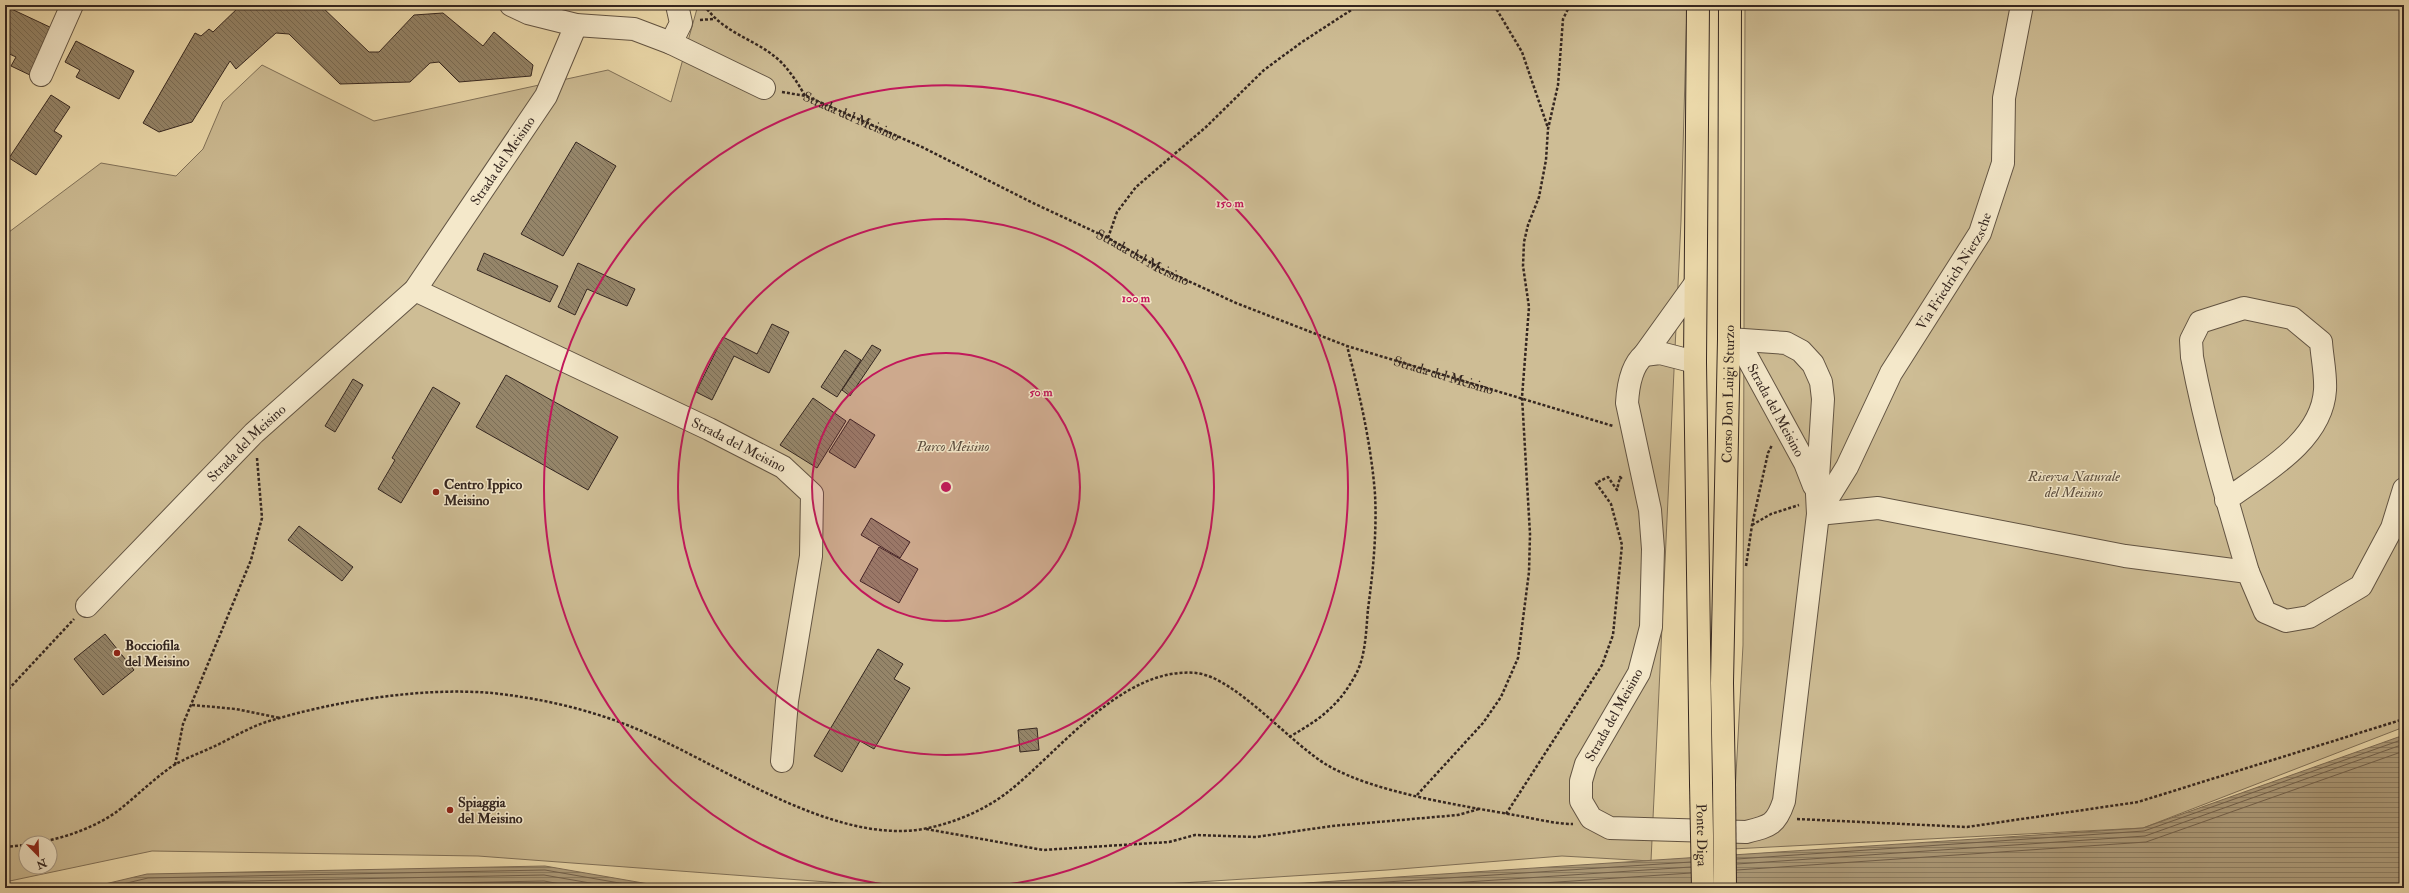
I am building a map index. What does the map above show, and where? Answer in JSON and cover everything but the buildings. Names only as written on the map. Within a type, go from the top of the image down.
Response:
[{"type":"main road","points":[[1695,362],[1698,5]]},
{"type":"main road","name":"Corso Don Luigi Sturzo","points":[[1724,783],[1722,683],[1729,339],[1730,5]]},
{"type":"main road","name":"Ponte Diga","points":[[1695,362],[1703,888]]},
{"type":"main road","name":"Ponte Diga","points":[[1724,783],[1725,888]]},
{"type":"street","points":[[41,75],[72,5]]},
{"type":"street","points":[[511,5],[528,13],[576,25],[634,28],[671,43],[764,88]]},
{"type":"street","points":[[671,43],[681,23],[677,5]]},
{"type":"street","name":"Via Friedrich Nietzsche","points":[[1813,504],[1847,467],[1891,373],[1980,233],[2003,163],[2004,98],[2022,5]]},
{"type":"street","name":"Strada del Meisino","points":[[86,606],[254,434],[415,290],[546,96],[576,25]]},
{"type":"street","name":"Strada del Meisino","points":[[1591,818],[1582,802],[1581,781],[1586,764],[1639,673],[1648,646],[1651,627],[1653,549],[1650,510],[1627,403],[1628,389],[1633,372],[1695,284]]},
{"type":"street","name":"Strada del Meisino","points":[[415,290],[709,429],[776,464],[812,494],[811,556],[787,701],[782,761]]},
{"type":"street","points":[[2226,500],[2295,449],[2319,416],[2325,391],[2321,342],[2292,318],[2244,308],[2200,322],[2190,340],[2199,395],[2226,500],[2248,572],[2265,612],[2286,621],[2309,617],[2361,586],[2392,528],[2404,488]]},
{"type":"street","name":"Strada del Meisino","points":[[1729,339],[1786,343],[1801,352],[1813,364],[1821,382],[1823,399],[1784,801],[1778,818]]},
{"type":"street","name":"Strada del Meisino","points":[[1729,339],[1746,355],[1805,463],[1813,504]]},
{"type":"street","points":[[1644,355],[1660,353],[1695,362]]},
{"type":"street","points":[[1813,504],[1878,508],[2125,556],[2248,572]]},
{"type":"street","points":[[1591,818],[1610,828],[1746,832],[1763,828],[1778,818]]},
{"type":"path","points":[[704,5],[714,19],[733,33],[780,60],[806,96]]},
{"type":"path","points":[[1108,238],[1117,212],[1136,187],[1206,126],[1264,70],[1302,42],[1359,5]]},
{"type":"path","points":[[1494,5],[1522,52],[1548,129]]},
{"type":"path","points":[[1416,795],[1483,723],[1501,697],[1518,658],[1528,572],[1530,534],[1522,397],[1529,307],[1523,266],[1524,242],[1528,225],[1539,197],[1546,160],[1548,129],[1558,85],[1563,19],[1570,5]]},
{"type":"path","name":"Strada del Meisino","points":[[764,88],[806,96],[922,147],[1033,203],[1108,238],[1160,268],[1222,296],[1347,346],[1522,397],[1597,423],[1632,427]]},
{"type":"path","points":[[1289,737],[1330,711],[1356,672],[1364,648],[1373,572],[1375,496],[1370,448],[1362,404],[1347,346]]},
{"type":"path","points":[[175,764],[183,724],[252,560],[262,518],[254,434]]},
{"type":"path","points":[[1745,569],[1752,525],[1768,453],[1770,446],[1775,444]]},
{"type":"path","points":[[1506,814],[1602,665],[1614,635],[1622,545],[1611,504],[1596,483],[1608,477],[1617,490],[1620,478],[1628,484],[1629,469],[1641,467]]},
{"type":"path","points":[[1752,525],[1771,514],[1813,504]]},
{"type":"path","points":[[5,694],[86,606]]},
{"type":"path","points":[[924,829],[968,815],[1005,794],[1099,711],[1140,684],[1176,673],[1202,674],[1238,692],[1289,737],[1328,766],[1381,787],[1480,809],[1569,824],[1591,818]]},
{"type":"path","points":[[58,839],[82,830],[113,814],[175,764],[263,723],[343,702],[428,693],[491,693],[559,704],[631,726],[821,818],[882,830],[924,829],[1043,850],[1168,842],[1195,835],[1256,837],[1332,826],[1458,815],[1480,809]]},
{"type":"path","points":[[192,705],[236,709],[281,719]]},
{"type":"path","points":[[1778,818],[1967,827],[2138,802],[2404,719]]},
{"type":"path","points":[[5,847],[18,846]]},
{"type":"green space","name":"Parco Meisino","points":[[698,5],[1687,5],[1681,221],[1651,861],[1562,856],[1387,870],[1150,885],[908,888],[478,856],[152,851],[58,871],[58,835],[18,835],[18,875],[38,875],[5,882],[5,235],[101,163],[176,176],[203,149],[223,102],[262,65],[374,121],[608,70],[671,102]]},
{"type":"green space","name":"Riserva Naturale del Meisino","points":[[1745,5],[2404,5],[2404,727],[2143,828],[1732,849],[1743,645]]},
{"type":"water","points":[[2404,735],[2404,888],[1230,888],[2143,828]]},
{"type":"water","points":[[545,866],[672,888],[88,888],[147,874]]},
{"type":"place","name":"Centro Ippico Meisino","points":[[436,492]]},
{"type":"place","name":"Bocciofila del Meisino","points":[[117,653]]},
{"type":"place","name":"Spiaggia del Meisino","points":[[450,810]]}]
